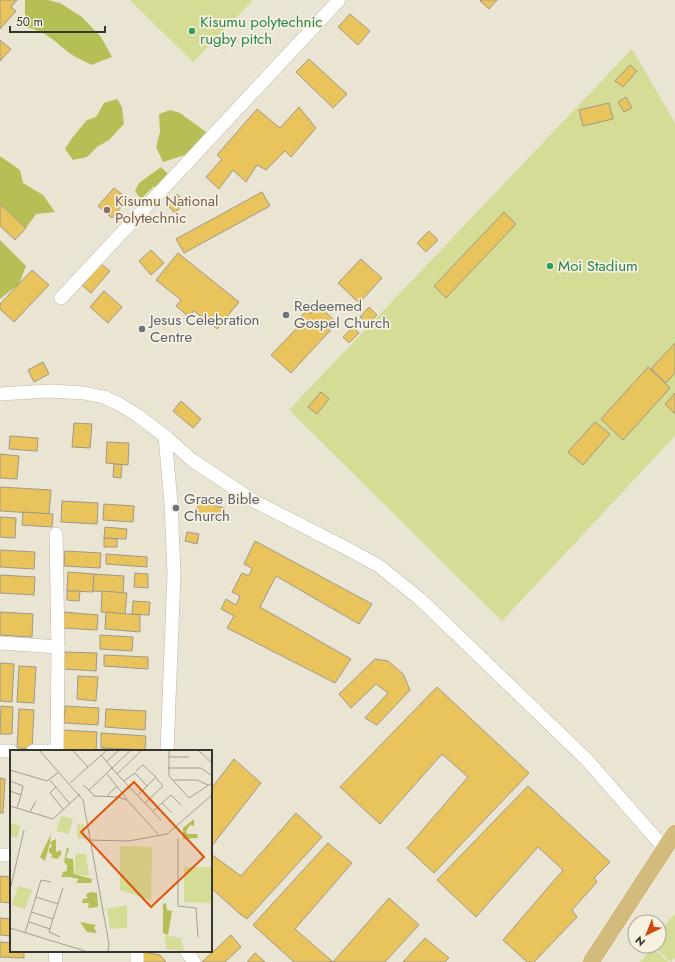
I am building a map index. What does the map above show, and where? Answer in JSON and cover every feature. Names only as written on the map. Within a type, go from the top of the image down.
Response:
[{"type":"main road","points":[[591,962],[675,833]]},
{"type":"street","points":[[61,298],[339,0]]},
{"type":"street","points":[[0,394],[50,391],[84,393],[104,397],[138,415],[166,436],[192,460],[254,502],[346,548],[378,566],[420,599],[587,760],[665,849]]},
{"type":"street","points":[[166,436],[174,574],[167,750]]},
{"type":"street","points":[[56,534],[58,647],[57,750]]},
{"type":"street","points":[[0,643],[58,647]]},
{"type":"street","points":[[55,952],[56,962]]},
{"type":"street","points":[[187,952],[194,962]]},
{"type":"green space","points":[[25,0],[48,0],[60,3],[82,17],[101,37],[112,57],[91,65],[74,56],[46,35],[25,27]]},
{"type":"green space","name":"Kisumu polytechnic rugby pitch","points":[[130,0],[253,0],[193,62]]},
{"type":"green space","name":"Moi Stadium","points":[[632,49],[675,123],[675,436],[502,621],[289,410]]},
{"type":"green space","points":[[117,99],[122,107],[124,124],[109,140],[97,147],[87,157],[73,160],[65,149],[72,138],[87,120],[96,117],[104,103]]},
{"type":"green space","points":[[170,110],[180,113],[206,132],[191,153],[163,162],[156,147],[160,132],[159,114]]},
{"type":"green space","points":[[0,156],[20,170],[23,183],[43,195],[55,212],[36,214],[26,228],[0,204]]},
{"type":"green space","points":[[161,167],[168,174],[158,186],[153,187],[141,199],[135,191],[139,183]]},
{"type":"green space","points":[[0,240],[26,266],[19,284],[0,299]]},
{"type":"green space","points":[[675,914],[675,958],[671,962],[662,954],[667,954],[667,923]]},
{"type":"green space","points":[[647,954],[659,954],[669,962],[640,962]]},
{"type":"building","points":[[0,0],[17,0],[11,7],[16,11],[0,29]]},
{"type":"building","points":[[497,0],[489,9],[480,1]]},
{"type":"building","points":[[350,14],[370,31],[358,45],[338,27]]},
{"type":"building","points":[[0,40],[11,49],[0,61]]},
{"type":"building","points":[[309,59],[347,94],[333,108],[296,72]]},
{"type":"building","points":[[630,65],[637,71],[623,87],[615,81]]},
{"type":"building","points":[[626,97],[632,108],[624,112],[618,102]]},
{"type":"building","points":[[609,103],[613,119],[583,126],[579,110]]},
{"type":"building","points":[[299,107],[316,128],[291,157],[285,151],[266,170],[257,165],[246,182],[233,170],[219,189],[206,177],[222,159],[217,155],[257,109],[280,128]]},
{"type":"building","points":[[114,188],[128,199],[112,218],[98,206]]},
{"type":"building","points":[[262,192],[270,206],[184,253],[176,239]]},
{"type":"building","points":[[177,194],[185,202],[175,213],[167,205]]},
{"type":"building","points":[[0,204],[26,228],[15,240],[0,226]]},
{"type":"building","points":[[504,212],[516,224],[446,298],[434,286]]},
{"type":"building","points":[[429,231],[438,240],[426,252],[417,243]]},
{"type":"building","points":[[151,250],[164,263],[151,275],[139,261]]},
{"type":"building","points":[[178,253],[239,302],[217,329],[194,311],[189,317],[176,306],[181,300],[156,280]]},
{"type":"building","points":[[361,259],[382,278],[359,303],[338,283]]},
{"type":"building","points":[[101,264],[110,271],[91,293],[82,285]]},
{"type":"building","points":[[32,270],[49,285],[14,322],[0,309],[0,304]]},
{"type":"building","points":[[104,291],[122,307],[108,323],[90,307]]},
{"type":"building","points":[[318,305],[337,323],[291,373],[271,355],[297,328],[293,325],[306,311],[310,314]]},
{"type":"building","points":[[369,307],[377,315],[368,324],[360,317]]},
{"type":"building","points":[[353,327],[359,333],[349,343],[343,337]]},
{"type":"building","points":[[675,343],[675,373],[666,383],[651,369]]},
{"type":"building","points":[[43,362],[49,374],[34,382],[28,370]]},
{"type":"building","points":[[648,367],[670,388],[623,440],[601,419]]},
{"type":"building","points":[[321,392],[329,399],[317,414],[308,407]]},
{"type":"building","points":[[675,393],[675,414],[665,404]]},
{"type":"building","points":[[181,401],[201,419],[193,428],[173,411]]},
{"type":"building","points":[[595,422],[610,434],[583,465],[568,452]]},
{"type":"building","points":[[74,423],[92,424],[90,448],[72,447]]},
{"type":"building","points":[[10,436],[38,438],[37,451],[9,449]]},
{"type":"building","points":[[107,442],[129,443],[128,465],[106,463]]},
{"type":"building","points":[[0,454],[19,456],[17,479],[0,478]]},
{"type":"building","points":[[114,464],[122,465],[121,478],[113,477]]},
{"type":"building","points":[[0,487],[51,490],[49,514],[0,511]]},
{"type":"building","points":[[62,501],[98,503],[97,524],[61,522]]},
{"type":"building","points":[[199,502],[225,508],[221,522],[195,515]]},
{"type":"building","points":[[104,504],[134,506],[133,522],[103,520]]},
{"type":"building","points":[[23,512],[53,514],[52,527],[22,525]]},
{"type":"building","points":[[0,517],[16,518],[15,538],[0,537]]},
{"type":"building","points":[[105,527],[127,529],[126,539],[104,538]]},
{"type":"building","points":[[187,532],[199,534],[197,544],[185,541]]},
{"type":"building","points":[[104,538],[117,539],[117,547],[104,547]]},
{"type":"building","points":[[255,541],[372,604],[359,624],[276,576],[260,607],[351,659],[335,683],[227,628],[234,616],[221,609],[226,599],[236,605],[240,596],[232,592],[242,573],[249,576],[252,568],[244,564]]},
{"type":"building","points":[[0,550],[35,552],[34,569],[0,567]]},
{"type":"building","points":[[65,551],[101,553],[100,568],[64,566]]},
{"type":"building","points":[[106,554],[147,557],[147,567],[106,564]]},
{"type":"building","points":[[68,572],[94,574],[93,592],[67,591]]},
{"type":"building","points":[[135,573],[148,574],[148,588],[134,587]]},
{"type":"building","points":[[94,574],[124,576],[123,593],[93,591]]},
{"type":"building","points":[[0,575],[35,577],[34,595],[0,593]]},
{"type":"building","points":[[67,591],[80,591],[79,601],[67,600]]},
{"type":"building","points":[[102,591],[127,593],[125,614],[101,612]]},
{"type":"building","points":[[133,601],[150,602],[149,615],[132,614]]},
{"type":"building","points":[[0,612],[33,614],[32,637],[0,635]]},
{"type":"building","points":[[63,612],[98,615],[97,630],[62,628]]},
{"type":"building","points":[[106,612],[140,615],[140,632],[105,629]]},
{"type":"building","points":[[100,635],[133,637],[132,651],[100,649]]},
{"type":"building","points":[[65,652],[97,653],[96,671],[64,669]]},
{"type":"building","points":[[104,655],[148,657],[148,669],[104,666]]},
{"type":"building","points":[[375,659],[388,661],[403,674],[410,690],[377,725],[365,718],[388,693],[376,684],[351,708],[339,694]]},
{"type":"building","points":[[0,663],[14,664],[12,702],[0,701]]},
{"type":"building","points":[[19,666],[36,667],[34,703],[17,702]]},
{"type":"building","points":[[78,676],[98,677],[96,701],[77,699]]},
{"type":"building","points":[[437,687],[529,773],[434,873],[407,848],[468,777],[442,754],[380,824],[340,787]]},
{"type":"building","points":[[1,706],[13,707],[12,734],[0,734]]},
{"type":"building","points":[[65,706],[99,708],[98,725],[64,723]]},
{"type":"building","points":[[19,709],[34,710],[32,749],[17,748]]},
{"type":"building","points":[[106,709],[146,711],[145,730],[105,727]]},
{"type":"building","points":[[63,730],[97,732],[96,750],[61,750]]},
{"type":"building","points":[[101,733],[146,736],[145,750],[101,748]]},
{"type":"building","points":[[103,748],[144,750],[103,750]]},
{"type":"building","points":[[234,759],[261,783],[212,846],[212,788]]},
{"type":"building","points":[[0,778],[5,779],[3,813],[0,813]]},
{"type":"building","points":[[528,786],[610,862],[594,878],[597,882],[572,910],[577,917],[534,962],[527,962],[503,940],[563,870],[538,847],[476,917],[437,880]]},
{"type":"building","points":[[296,813],[322,837],[247,919],[212,889],[212,855],[241,876]]},
{"type":"building","points":[[328,843],[352,863],[295,929],[333,962],[294,962],[253,925]]},
{"type":"building","points":[[0,876],[10,877],[10,903],[0,902]]},
{"type":"building","points":[[389,898],[419,925],[385,962],[333,962]]},
{"type":"building","points":[[0,918],[10,919],[10,936],[0,935]]},
{"type":"building","points":[[231,935],[241,947],[225,962],[202,962]]},
{"type":"building","points":[[425,938],[449,958],[445,962],[403,962]]},
{"type":"building","points":[[0,942],[10,943],[10,952],[24,952],[24,958],[0,957]]},
{"type":"building","points":[[142,952],[160,955],[166,962],[143,962]]},
{"type":"building","points":[[255,953],[265,962],[247,962]]},
{"type":"place","name":"Kisumu polytechnic rugby pitch","points":[[192,31]]},
{"type":"place","name":"Kisumu National Polytechnic","points":[[107,210]]},
{"type":"place","name":"Moi Stadium","points":[[550,266]]},
{"type":"place","name":"Redeemed Gospel Church","points":[[286,315]]},
{"type":"place","name":"Jesus Celebration Centre","points":[[142,329]]},
{"type":"place","name":"Grace Bible Church","points":[[176,508]]}]
